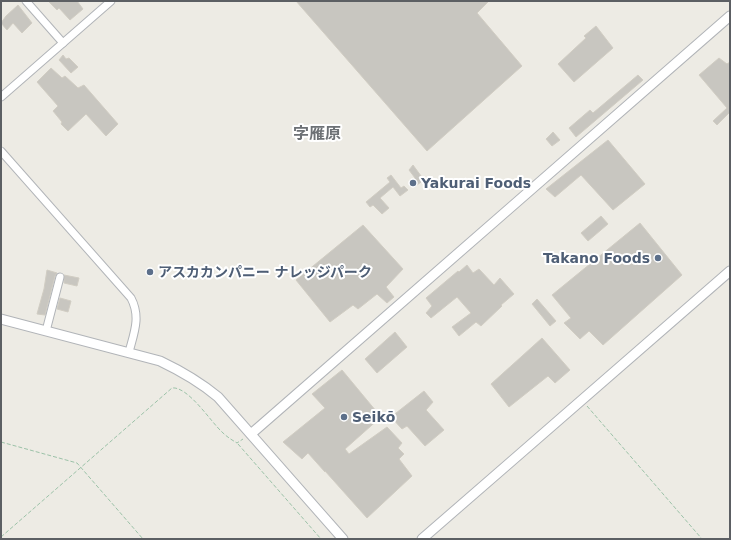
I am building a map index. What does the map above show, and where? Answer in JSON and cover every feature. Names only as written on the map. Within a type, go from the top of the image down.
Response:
[{"type":"street","points":[[26,1],[63,43]]},
{"type":"street","points":[[1,97],[111,1]]},
{"type":"street","points":[[247,436],[730,16]]},
{"type":"street","points":[[1,151],[131,298],[137,312],[137,320],[129,352]]},
{"type":"street","points":[[422,539],[730,271]]},
{"type":"street","points":[[46,331],[60,277]]},
{"type":"street","points":[[1,318],[160,361],[200,382],[218,397],[247,436],[343,539]]},
{"type":"path","points":[[1,537],[172,388],[176,388],[188,394],[222,432],[237,443],[321,539]]},
{"type":"path","points":[[581,400],[702,539]]},
{"type":"path","points":[[237,443],[247,436]]},
{"type":"path","points":[[1,442],[77,463],[143,539]]},
{"type":"building","points":[[48,1],[77,1],[83,9],[70,20],[59,8],[57,10]]},
{"type":"building","points":[[296,1],[489,1],[477,13],[522,66],[427,151]]},
{"type":"building","points":[[18,5],[32,23],[22,33],[13,23],[7,30],[1,23]]},
{"type":"building","points":[[596,26],[613,48],[574,82],[558,64],[586,38],[584,36]]},
{"type":"building","points":[[63,55],[66,59],[69,58],[78,67],[71,73],[59,60]]},
{"type":"building","points":[[719,58],[727,64],[730,62],[730,112],[717,125],[713,121],[727,108],[699,75]]},
{"type":"building","points":[[51,68],[62,78],[65,76],[78,88],[84,85],[118,124],[106,136],[86,114],[68,131],[61,124],[62,122],[53,111],[58,106],[37,82]]},
{"type":"building","points":[[638,75],[643,80],[576,137],[569,128],[590,110],[593,113]]},
{"type":"building","points":[[553,132],[560,140],[552,146],[546,139]]},
{"type":"building","points":[[608,140],[645,184],[613,210],[581,175],[555,197],[546,189]]},
{"type":"building","points":[[413,165],[424,180],[414,187],[411,183],[415,178],[409,170]]},
{"type":"building","points":[[391,175],[401,188],[404,186],[408,190],[400,196],[393,187],[380,198],[389,208],[382,214],[373,205],[370,207],[366,202],[390,182],[387,178]]},
{"type":"building","points":[[601,216],[608,224],[588,241],[581,233]]},
{"type":"building","points":[[640,223],[682,275],[603,345],[589,331],[580,339],[564,323],[571,318],[552,295]]},
{"type":"building","points":[[363,225],[403,269],[386,287],[394,297],[387,303],[377,294],[358,309],[353,305],[330,322],[296,280]]},
{"type":"building","points":[[467,265],[473,273],[479,269],[494,285],[500,278],[514,294],[481,326],[476,322],[459,336],[452,327],[471,313],[457,297],[431,318],[426,313],[432,306],[426,298]]},
{"type":"building","points":[[47,270],[57,273],[45,315],[37,314],[44,289]]},
{"type":"building","points":[[64,275],[79,278],[77,286],[64,283]]},
{"type":"building","points":[[60,298],[71,301],[68,312],[57,309]]},
{"type":"building","points":[[537,299],[556,321],[550,326],[532,304]]},
{"type":"building","points":[[395,332],[407,347],[377,373],[365,359]]},
{"type":"building","points":[[542,338],[570,370],[555,383],[548,376],[509,407],[491,384]]},
{"type":"building","points":[[342,370],[381,417],[345,449],[349,454],[387,427],[402,443],[398,448],[404,454],[399,459],[412,476],[367,518],[308,453],[302,459],[283,442],[325,408],[312,394]]},
{"type":"building","points":[[424,391],[433,402],[426,410],[444,430],[425,446],[407,426],[402,429],[391,417]]},
{"type":"place","name":"Yakurai Foods","points":[[413,183]]},
{"type":"place","name":"Takano Foods","points":[[658,258]]},
{"type":"place","name":"アスカカンパニー ナレッジパーク","points":[[150,272]]},
{"type":"place","name":"Seikō","points":[[344,417]]},
{"type":"district","name":"字雁原","points":[[317,133]]}]
